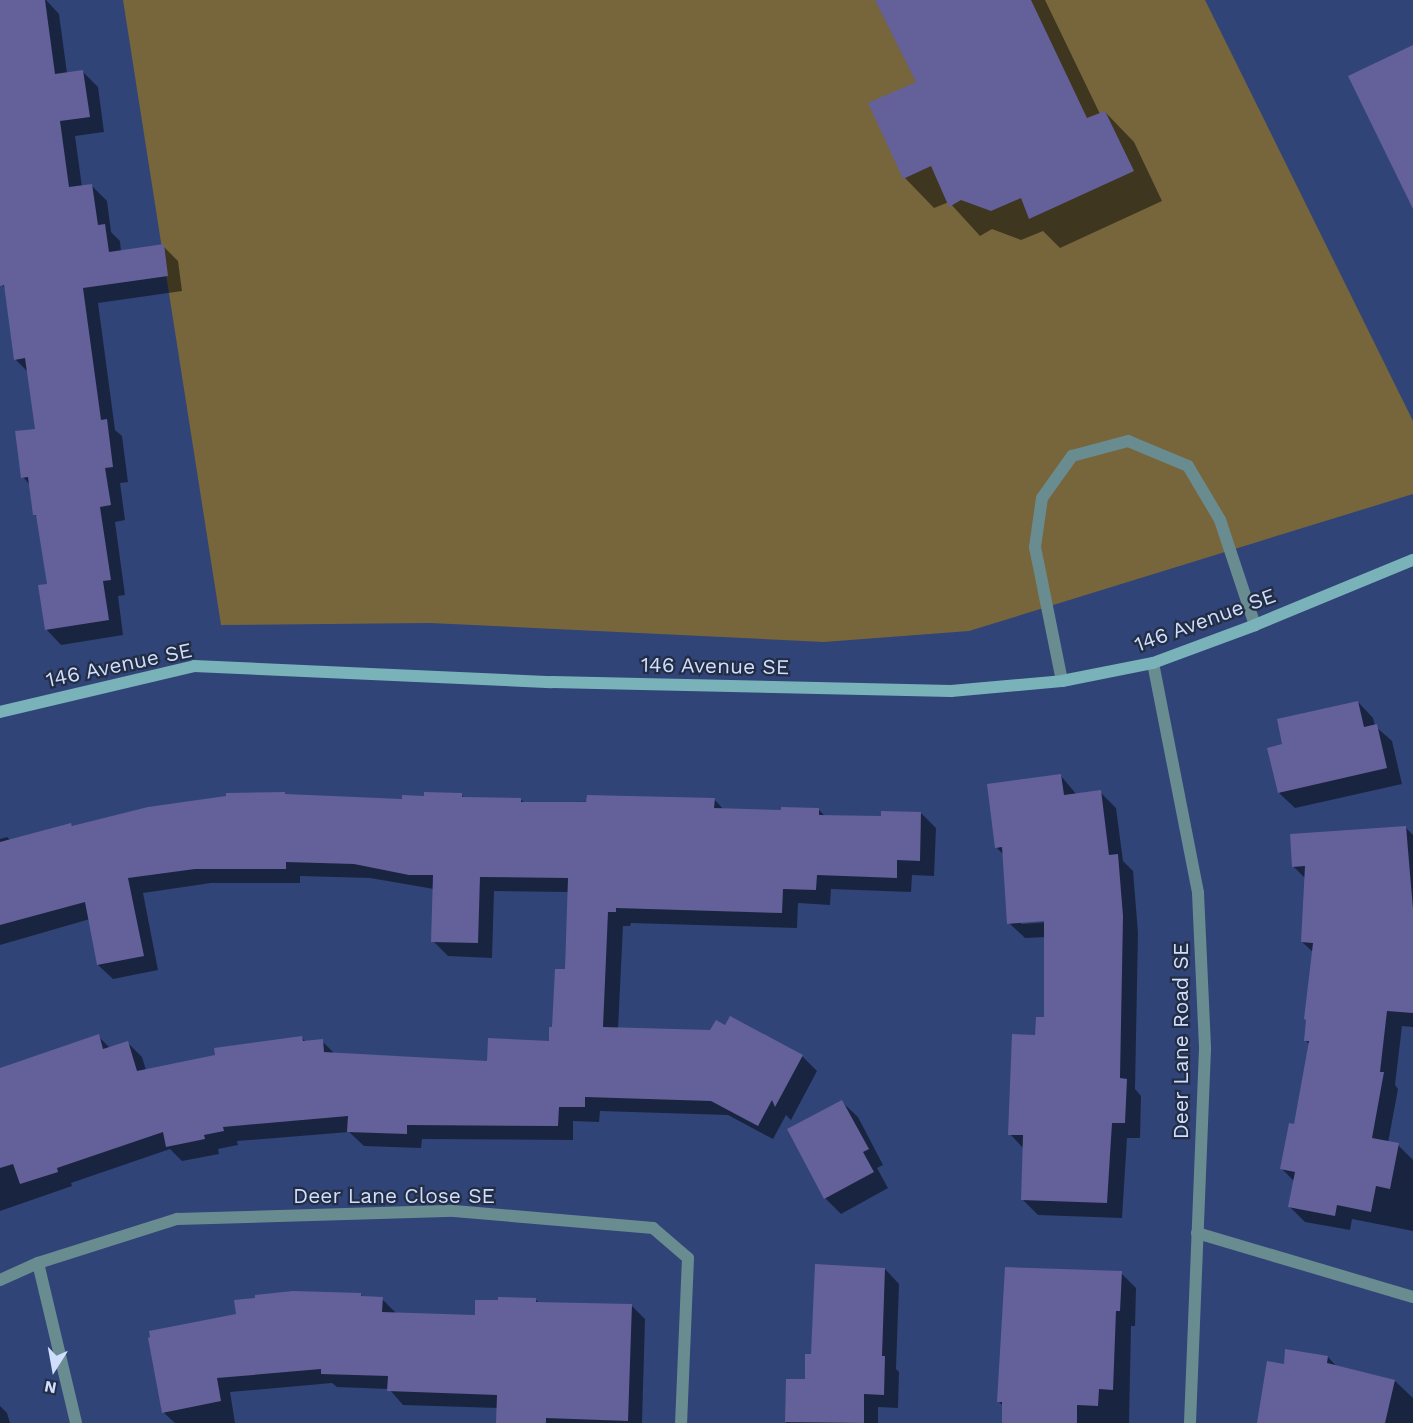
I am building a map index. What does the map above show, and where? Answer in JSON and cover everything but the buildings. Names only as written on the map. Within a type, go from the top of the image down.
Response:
[{"type":"street","points":[[1062,681],[1035,547],[1042,498],[1072,456],[1128,441],[1188,466],[1220,520],[1256,625]]},
{"type":"street","name":"146 Avenue SE","points":[[0,712],[194,666],[552,682],[951,691],[1062,681],[1153,663],[1256,625],[1413,560]]},
{"type":"street","name":"Deer Lane Road SE","points":[[1153,663],[1198,893],[1205,1049],[1190,1423]]},
{"type":"street","name":"Deer Lane Close SE","points":[[0,1280],[38,1263],[177,1219],[454,1211],[653,1228],[687,1258],[681,1423]]},
{"type":"street","points":[[1197,1233],[1413,1297]]},
{"type":"street","points":[[38,1263],[76,1423]]},
{"type":"shaded area","points":[[123,0],[1205,0],[1413,421],[1413,494],[969,631],[824,642],[430,623],[221,625]]}]
